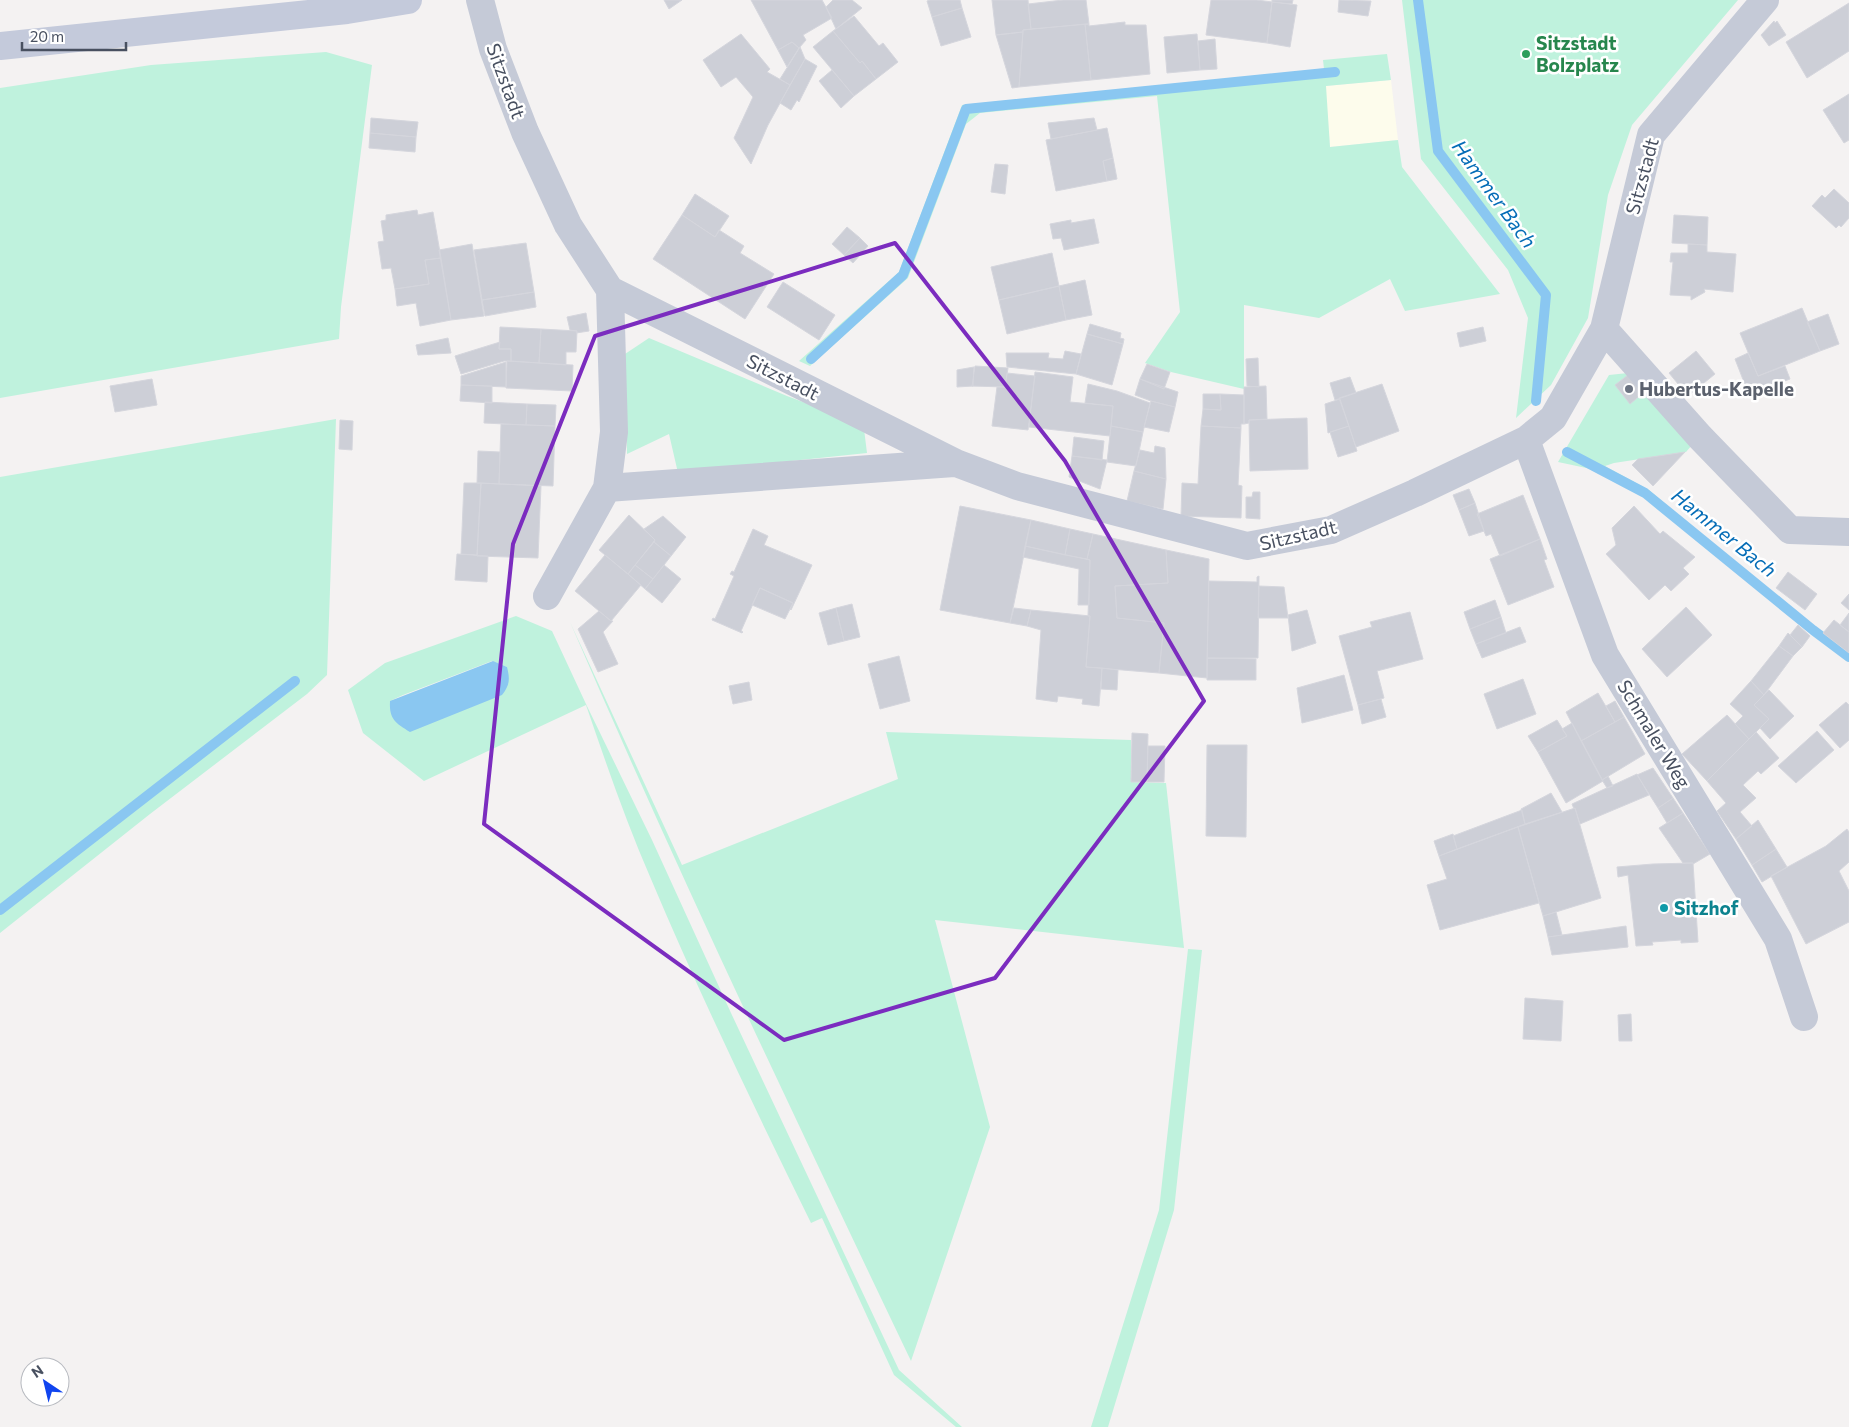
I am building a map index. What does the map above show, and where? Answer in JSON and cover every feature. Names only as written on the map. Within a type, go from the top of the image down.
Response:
[{"type":"street","points":[[0,46],[347,10],[408,0]]},
{"type":"street","name":"Sitzstadt","points":[[480,0],[493,49],[525,132],[568,225],[610,290],[956,463],[1017,486],[1247,546],[1331,530],[1415,493],[1526,440],[1553,418],[1604,329],[1651,135],[1765,0]]},
{"type":"street","points":[[547,596],[607,488],[614,432],[610,290]]},
{"type":"street","points":[[1604,329],[1700,437],[1790,530],[1849,532]]},
{"type":"street","name":"Schmaler Weg","points":[[1526,440],[1605,655],[1778,939],[1804,1016]]},
{"type":"street","name":"Sitzstadt","points":[[607,488],[956,463]]},
{"type":"highlighted area","points":[[895,243],[1065,461],[1204,701],[995,978],[784,1040],[484,824],[513,544],[595,336]]},
{"type":"shaded area","points":[[1391,80],[1398,140],[1330,147],[1325,86]]},
{"type":"green space","points":[[1402,0],[1738,0],[1632,125],[1608,195],[1588,318],[1551,385],[1516,418],[1528,318],[1508,270],[1421,159]]},
{"type":"green space","points":[[326,52],[372,65],[341,307],[339,339],[0,398],[0,88],[151,65]]},
{"type":"green space","points":[[1387,54],[1391,80],[1326,86],[1330,147],[1398,140],[1402,167],[1500,294],[1405,311],[1390,279],[1319,318],[1244,305],[1244,389],[1171,372],[1145,363],[1180,312],[1157,96],[980,113],[966,124],[908,278],[810,366],[799,361],[899,272],[962,105],[1324,69],[1323,60]]},
{"type":"green space","points":[[649,338],[787,396],[843,417],[864,429],[867,453],[678,473],[669,434],[627,454],[625,354]]},
{"type":"green space","points":[[1628,373],[1692,445],[1686,452],[1605,466],[1649,490],[1849,655],[1849,660],[1812,634],[1643,495],[1591,469],[1558,462],[1609,375]]},
{"type":"green space","points":[[336,419],[327,675],[307,694],[150,814],[0,933],[0,477]]},
{"type":"green space","points":[[516,616],[552,631],[652,840],[899,1370],[962,1427],[956,1427],[894,1375],[822,1218],[811,1223],[728,1052],[642,858],[586,705],[424,781],[363,733],[348,690],[385,663]],"holes":[[[492,661],[507,667],[390,701]]]},
{"type":"green space","points":[[570,622],[682,865],[898,779],[886,732],[1131,740],[1131,782],[1166,783],[1184,948],[935,920],[990,1127],[911,1361],[694,901]]},
{"type":"green space","points":[[1188,949],[1202,950],[1174,1210],[1108,1427],[1091,1427],[1159,1210]]},
{"type":"water","points":[[493,661],[507,667],[509,682],[502,695],[410,732],[392,717],[390,701]]},
{"type":"building","points":[[664,0],[682,0],[669,9]]},
{"type":"building","points":[[751,0],[822,0],[832,18],[803,35],[806,40],[799,48],[792,42],[778,50]]},
{"type":"building","points":[[833,0],[852,0],[862,8],[836,29],[826,7]]},
{"type":"building","points":[[960,0],[962,8],[932,17],[927,1]]},
{"type":"building","points":[[992,0],[1028,0],[1031,29],[1023,30],[1023,32],[996,35]]},
{"type":"building","points":[[1063,0],[1086,0],[1089,24],[1031,29],[1028,4]]},
{"type":"building","points":[[1211,0],[1257,0],[1272,2],[1267,43],[1206,35]]},
{"type":"building","points":[[1272,0],[1293,0],[1292,4],[1272,2]]},
{"type":"building","points":[[1339,0],[1371,1],[1368,16],[1338,12]]},
{"type":"building","points":[[1272,2],[1297,5],[1290,47],[1267,43]]},
{"type":"building","points":[[1849,3],[1849,51],[1807,78],[1786,42]]},
{"type":"building","points":[[962,8],[971,37],[941,46],[932,17]]},
{"type":"building","points":[[854,16],[879,46],[883,43],[898,62],[876,79],[862,61],[860,63],[833,31]]},
{"type":"building","points":[[1774,21],[1775,23],[1777,21],[1786,35],[1769,46],[1761,35]]},
{"type":"building","points":[[1125,22],[1125,25],[1146,25],[1150,74],[1091,80],[1085,24],[1089,24],[1089,26]]},
{"type":"building","points":[[1085,24],[1091,80],[1019,87],[1023,30]]},
{"type":"building","points":[[833,31],[860,63],[862,61],[876,79],[854,96],[813,47]]},
{"type":"building","points":[[1023,32],[1019,87],[1012,88],[996,35]]},
{"type":"building","points":[[741,34],[770,69],[767,72],[790,85],[768,125],[751,164],[734,138],[753,97],[736,77],[721,87],[703,60]]},
{"type":"building","points":[[1197,34],[1200,70],[1167,73],[1164,37]]},
{"type":"building","points":[[1215,39],[1217,69],[1200,70],[1198,41]]},
{"type":"building","points":[[792,42],[799,48],[787,67],[778,50]]},
{"type":"building","points":[[800,47],[805,59],[790,85],[780,79]]},
{"type":"building","points":[[805,59],[817,66],[799,102],[797,100],[791,110],[780,103]]},
{"type":"building","points":[[832,70],[854,96],[841,108],[819,81]]},
{"type":"building","points":[[1849,94],[1849,140],[1844,143],[1823,110]]},
{"type":"building","points":[[371,118],[418,122],[416,137],[370,133]]},
{"type":"building","points":[[1094,118],[1097,130],[1051,139],[1048,123]]},
{"type":"building","points":[[1107,128],[1113,158],[1103,161],[1107,181],[1056,191],[1046,140]]},
{"type":"building","points":[[370,133],[416,137],[415,152],[369,148]]},
{"type":"building","points":[[1113,158],[1117,179],[1107,181],[1103,161]]},
{"type":"building","points":[[995,164],[1008,165],[1005,194],[991,192]]},
{"type":"building","points":[[1834,189],[1849,203],[1849,218],[1841,227],[1839,225],[1836,228],[1812,206],[1822,195],[1825,198]]},
{"type":"building","points":[[695,194],[729,216],[715,237],[682,215]]},
{"type":"building","points":[[417,210],[418,215],[433,212],[441,258],[425,260],[429,284],[395,289],[391,268],[382,269],[378,242],[384,241],[381,221],[386,220],[386,215]]},
{"type":"building","points":[[682,215],[715,237],[719,230],[744,246],[740,253],[774,274],[745,319],[653,259]]},
{"type":"building","points":[[1674,215],[1708,217],[1707,245],[1672,243]]},
{"type":"building","points":[[1094,219],[1099,243],[1064,250],[1061,238],[1053,239],[1050,224],[1071,220],[1071,223]]},
{"type":"building","points":[[847,227],[860,238],[844,255],[832,244]]},
{"type":"building","points":[[860,238],[868,246],[853,263],[844,255]]},
{"type":"building","points":[[526,243],[534,292],[482,300],[474,250]]},
{"type":"building","points":[[472,244],[484,316],[451,320],[439,250]]},
{"type":"building","points":[[1688,244],[1707,245],[1707,252],[1736,254],[1733,292],[1704,289],[1705,292],[1691,300],[1691,296],[1670,295],[1673,262],[1670,262],[1671,253],[1688,253]]},
{"type":"building","points":[[1052,253],[1059,286],[999,300],[991,267]]},
{"type":"building","points":[[441,258],[451,320],[420,326],[416,303],[397,306],[395,289],[429,284],[425,260]]},
{"type":"building","points":[[1085,280],[1092,315],[1066,320],[1059,286]]},
{"type":"building","points":[[783,282],[835,315],[819,340],[767,307]]},
{"type":"building","points":[[1059,286],[1066,320],[1007,334],[999,300]]},
{"type":"building","points":[[534,292],[536,307],[485,316],[482,300]]},
{"type":"building","points":[[1802,308],[1820,351],[1758,376],[1740,333]]},
{"type":"building","points":[[586,313],[589,331],[576,333],[577,331],[570,330],[567,317]]},
{"type":"building","points":[[1828,314],[1839,344],[1820,351],[1807,322]]},
{"type":"building","points":[[1090,324],[1121,333],[1120,338],[1124,339],[1123,344],[1087,334]]},
{"type":"building","points":[[500,327],[541,329],[539,363],[511,361],[511,349],[499,349]]},
{"type":"building","points":[[1483,327],[1486,341],[1460,347],[1457,333]]},
{"type":"building","points":[[541,329],[577,331],[576,352],[566,352],[566,365],[539,363]]},
{"type":"building","points":[[1087,334],[1123,344],[1112,385],[1076,374]]},
{"type":"building","points":[[448,338],[451,353],[418,355],[416,345]]},
{"type":"building","points":[[500,342],[499,349],[511,349],[511,361],[504,361],[461,374],[455,356]]},
{"type":"building","points":[[1065,351],[1081,354],[1076,374],[1007,367],[1006,353],[1049,353],[1048,358],[1063,359]]},
{"type":"building","points":[[1696,351],[1715,374],[1688,396],[1669,373]]},
{"type":"building","points":[[1748,353],[1758,376],[1785,366],[1790,379],[1749,395],[1735,359]]},
{"type":"building","points":[[1258,358],[1259,387],[1247,386],[1246,359]]},
{"type":"building","points":[[507,361],[573,365],[572,391],[506,388]]},
{"type":"building","points":[[506,362],[506,387],[461,385],[461,376]]},
{"type":"building","points":[[1147,364],[1170,372],[1164,389],[1140,379]]},
{"type":"building","points":[[975,366],[1008,368],[1005,387],[972,386]]},
{"type":"building","points":[[974,367],[973,386],[957,387],[957,370]]},
{"type":"building","points":[[1035,372],[1073,377],[1070,402],[1113,406],[1110,436],[1029,427]]},
{"type":"building","points":[[1007,373],[1035,376],[1028,430],[992,426],[997,387],[1005,387]]},
{"type":"building","name":"Hubertus-Kapelle","points":[[1628,375],[1643,393],[1630,404],[1615,385]]},
{"type":"building","points":[[1350,377],[1356,393],[1335,400],[1330,383]]},
{"type":"building","points":[[152,379],[157,405],[115,412],[110,386]]},
{"type":"building","points":[[1140,379],[1178,392],[1175,407],[1135,395]]},
{"type":"building","points":[[1088,384],[1117,391],[1150,403],[1143,432],[1111,426],[1113,406],[1085,403]]},
{"type":"building","points":[[1382,384],[1399,431],[1356,447],[1339,398]]},
{"type":"building","points":[[461,385],[492,386],[492,403],[460,401]]},
{"type":"building","points":[[1266,386],[1267,419],[1249,420],[1249,423],[1244,424],[1244,387]]},
{"type":"building","points":[[1203,394],[1220,394],[1221,410],[1203,409]]},
{"type":"building","points":[[1220,394],[1244,395],[1244,424],[1241,424],[1241,428],[1201,426],[1203,409],[1221,410]]},
{"type":"building","points":[[1340,399],[1349,426],[1328,433],[1325,404]]},
{"type":"building","points":[[1151,401],[1175,407],[1169,432],[1144,427]]},
{"type":"building","points":[[485,402],[527,404],[526,425],[484,423]]},
{"type":"building","points":[[527,404],[556,405],[555,426],[526,425]]},
{"type":"building","points":[[1307,418],[1308,469],[1250,471],[1249,420]]},
{"type":"building","points":[[340,420],[353,421],[352,450],[339,449]]},
{"type":"building","points":[[501,424],[555,426],[553,486],[499,484]]},
{"type":"building","points":[[1111,426],[1143,432],[1136,466],[1107,462]]},
{"type":"building","points":[[1201,426],[1241,428],[1238,485],[1242,486],[1241,518],[1181,516],[1182,483],[1198,484]]},
{"type":"building","points":[[1349,426],[1357,451],[1338,457],[1330,432]]},
{"type":"building","points":[[1074,437],[1104,441],[1102,460],[1072,456]]},
{"type":"building","points":[[1155,446],[1165,448],[1166,479],[1134,471],[1140,450],[1154,453]]},
{"type":"building","points":[[478,451],[500,452],[499,484],[477,483]]},
{"type":"building","points":[[1685,452],[1653,486],[1632,465],[1638,459]]},
{"type":"building","points":[[1072,456],[1107,460],[1100,489],[1069,477]]},
{"type":"building","points":[[1134,471],[1166,479],[1163,509],[1127,501]]},
{"type":"building","points":[[464,483],[481,483],[477,555],[461,554]]},
{"type":"building","points":[[481,483],[541,486],[538,558],[477,556]]},
{"type":"building","points":[[1469,489],[1475,503],[1459,510],[1453,495]]},
{"type":"building","points":[[1253,492],[1260,492],[1260,519],[1246,518],[1246,497],[1252,497]]},
{"type":"building","points":[[1523,495],[1540,539],[1500,556],[1491,534],[1486,536],[1477,514]]},
{"type":"building","points":[[1475,503],[1484,531],[1469,536],[1459,510]]},
{"type":"building","points":[[960,506],[1031,520],[1010,623],[940,610]]},
{"type":"building","points":[[1634,506],[1660,534],[1663,531],[1695,557],[1683,568],[1689,574],[1671,591],[1665,585],[1649,600],[1606,554],[1616,545],[1612,528]]},
{"type":"building","points":[[629,515],[655,540],[628,574],[599,550]]},
{"type":"building","points":[[663,516],[686,537],[671,556],[654,542],[655,540],[644,529]]},
{"type":"building","points":[[1031,520],[1070,529],[1065,555],[1025,546]]},
{"type":"building","points":[[753,529],[768,536],[764,545],[812,565],[791,610],[793,603],[760,588],[741,631],[742,633],[712,620],[713,618],[715,619],[734,576],[730,574],[732,571],[734,572]]},
{"type":"building","points":[[1070,529],[1093,534],[1087,559],[1065,555]]},
{"type":"building","points":[[1093,534],[1166,550],[1168,583],[1115,586],[1117,618],[1164,623],[1159,673],[1086,667],[1090,616],[1088,616],[1090,560],[1087,559]]},
{"type":"building","points":[[1540,539],[1547,559],[1544,560],[1554,587],[1508,605],[1490,559]]},
{"type":"building","points":[[654,542],[671,556],[653,579],[635,565]]},
{"type":"building","points":[[1025,546],[1090,560],[1089,605],[1078,605],[1079,569],[1023,557]]},
{"type":"building","points":[[1166,550],[1209,559],[1207,678],[1159,673],[1164,623],[1117,618],[1115,586],[1168,583]]},
{"type":"building","points":[[457,554],[488,556],[487,582],[455,580]]},
{"type":"building","points":[[605,555],[641,585],[611,621],[575,591]]},
{"type":"building","points":[[635,565],[653,579],[645,589],[628,574]]},
{"type":"building","points":[[664,565],[681,579],[662,603],[645,589]]},
{"type":"building","points":[[1788,572],[1817,594],[1805,610],[1776,588]]},
{"type":"building","points":[[1259,576],[1258,658],[1207,658],[1209,581],[1257,582],[1257,577]]},
{"type":"building","points":[[1259,586],[1284,587],[1288,618],[1258,618]]},
{"type":"building","points":[[760,588],[793,603],[785,619],[752,605]]},
{"type":"building","points":[[1849,594],[1849,610],[1841,603]]},
{"type":"building","points":[[1495,600],[1501,617],[1470,629],[1464,612]]},
{"type":"building","points":[[852,604],[860,637],[844,641],[836,608]]},
{"type":"building","points":[[1686,607],[1712,635],[1667,677],[1642,649]]},
{"type":"building","points":[[836,608],[844,641],[828,645],[819,613]]},
{"type":"building","points":[[1014,608],[1031,610],[1027,626],[1010,623]]},
{"type":"building","points":[[1031,610],[1090,616],[1086,667],[1102,668],[1099,706],[1082,704],[1083,699],[1058,696],[1057,702],[1036,699],[1041,630],[1027,626]]},
{"type":"building","points":[[1307,610],[1316,643],[1292,651],[1288,615]]},
{"type":"building","points":[[599,611],[613,621],[603,632],[618,664],[598,672],[578,629]]},
{"type":"building","points":[[1410,612],[1423,659],[1377,671],[1384,698],[1358,705],[1339,636],[1372,627],[1370,622]]},
{"type":"building","points":[[1849,613],[1849,632],[1840,625]]},
{"type":"building","points":[[1501,617],[1506,633],[1476,644],[1470,629]]},
{"type":"building","points":[[1834,620],[1849,632],[1849,653],[1823,633]]},
{"type":"building","points":[[1798,625],[1810,636],[1802,647],[1790,635]]},
{"type":"building","points":[[1520,627],[1526,642],[1482,658],[1476,644]]},
{"type":"building","points":[[1788,633],[1802,647],[1793,656],[1779,646]]},
{"type":"building","points":[[1779,646],[1793,656],[1764,695],[1751,681]]},
{"type":"building","points":[[899,656],[910,701],[880,709],[868,664]]},
{"type":"building","points":[[1207,658],[1256,659],[1256,680],[1207,680]]},
{"type":"building","points":[[1102,668],[1118,670],[1117,690],[1101,689]]},
{"type":"building","points":[[1344,675],[1353,710],[1302,723],[1297,688]]},
{"type":"building","points":[[1523,679],[1536,714],[1497,729],[1484,694]]},
{"type":"building","points":[[1751,681],[1764,695],[1754,705],[1769,719],[1749,739],[1735,724],[1743,716],[1730,704]]},
{"type":"building","points":[[749,682],[752,700],[733,704],[729,686]]},
{"type":"building","points":[[1769,690],[1794,716],[1770,739],[1760,728],[1769,719],[1754,705]]},
{"type":"building","points":[[1598,693],[1615,722],[1581,741],[1566,712]]},
{"type":"building","points":[[1381,699],[1386,717],[1362,724],[1358,705]]},
{"type":"building","points":[[1615,701],[1624,717],[1615,722],[1606,706]]},
{"type":"building","points":[[1846,702],[1849,705],[1849,740],[1840,748],[1819,725]]},
{"type":"building","points":[[1727,715],[1749,739],[1707,781],[1682,754]]},
{"type":"building","points":[[1624,717],[1645,754],[1602,780],[1581,741]]},
{"type":"building","points":[[1557,720],[1567,736],[1538,752],[1528,736]]},
{"type":"building","points":[[1572,723],[1603,781],[1566,803],[1538,752],[1567,736],[1562,729]]},
{"type":"building","points":[[1817,731],[1834,750],[1796,783],[1778,766]]},
{"type":"building","points":[[1756,732],[1779,758],[1761,774],[1758,771],[1743,785],[1756,798],[1740,812],[1752,826],[1736,839],[1717,811],[1726,803],[1707,781]]},
{"type":"building","points":[[1132,733],[1148,734],[1147,782],[1131,782]]},
{"type":"building","points":[[1207,745],[1247,745],[1246,837],[1206,836]]},
{"type":"building","points":[[1148,746],[1165,746],[1164,782],[1147,782]]},
{"type":"building","points":[[1653,768],[1673,798],[1658,808],[1637,775]]},
{"type":"building","points":[[1637,774],[1649,795],[1580,824],[1572,804]]},
{"type":"building","points":[[1608,776],[1613,786],[1607,788],[1602,780]]},
{"type":"building","points":[[1551,793],[1562,812],[1525,824],[1521,809]]},
{"type":"building","points":[[1673,798],[1683,813],[1667,823],[1658,808]]},
{"type":"building","points":[[1575,808],[1601,898],[1543,916],[1518,827]]},
{"type":"building","points":[[1522,810],[1525,824],[1457,849],[1453,836]]},
{"type":"building","points":[[1683,813],[1710,854],[1693,864],[1683,863],[1659,828]]},
{"type":"building","points":[[1758,820],[1776,849],[1752,865],[1736,839]]},
{"type":"building","points":[[1518,827],[1539,903],[1440,930],[1427,885],[1447,879],[1439,856]]},
{"type":"building","points":[[1847,829],[1849,832],[1849,862],[1839,871],[1849,891],[1849,922],[1806,944],[1771,876],[1826,846]]},
{"type":"building","points":[[1453,834],[1457,849],[1439,856],[1434,841]]},
{"type":"building","points":[[1776,849],[1787,867],[1762,882],[1752,865]]},
{"type":"building","name":"Sitzhof","points":[[1693,863],[1698,942],[1681,943],[1681,940],[1652,942],[1653,945],[1636,946],[1628,875],[1618,877],[1617,867]]},
{"type":"building","points":[[1556,912],[1562,935],[1548,937],[1543,916]]},
{"type":"building","points":[[1626,926],[1628,947],[1552,955],[1548,937]]},
{"type":"building","points":[[1525,998],[1563,1001],[1561,1041],[1523,1039]]},
{"type":"building","points":[[1631,1014],[1632,1041],[1619,1041],[1618,1015]]},
{"type":"waterway","name":"Hammer Bach","points":[[1418,0],[1438,151],[1546,295],[1536,401]]},
{"type":"waterway","points":[[811,359],[903,275],[966,109],[1335,72]]},
{"type":"waterway","name":"Hammer Bach","points":[[1567,452],[1645,493],[1813,630],[1849,657]]},
{"type":"waterway","points":[[0,910],[295,681]]},
{"type":"place","name":"Sitzstadt Bolzplatz","points":[[1526,54]]},
{"type":"place","name":"Hubertus-Kapelle","points":[[1629,389]]},
{"type":"place","name":"Sitzhof","points":[[1664,908]]}]
